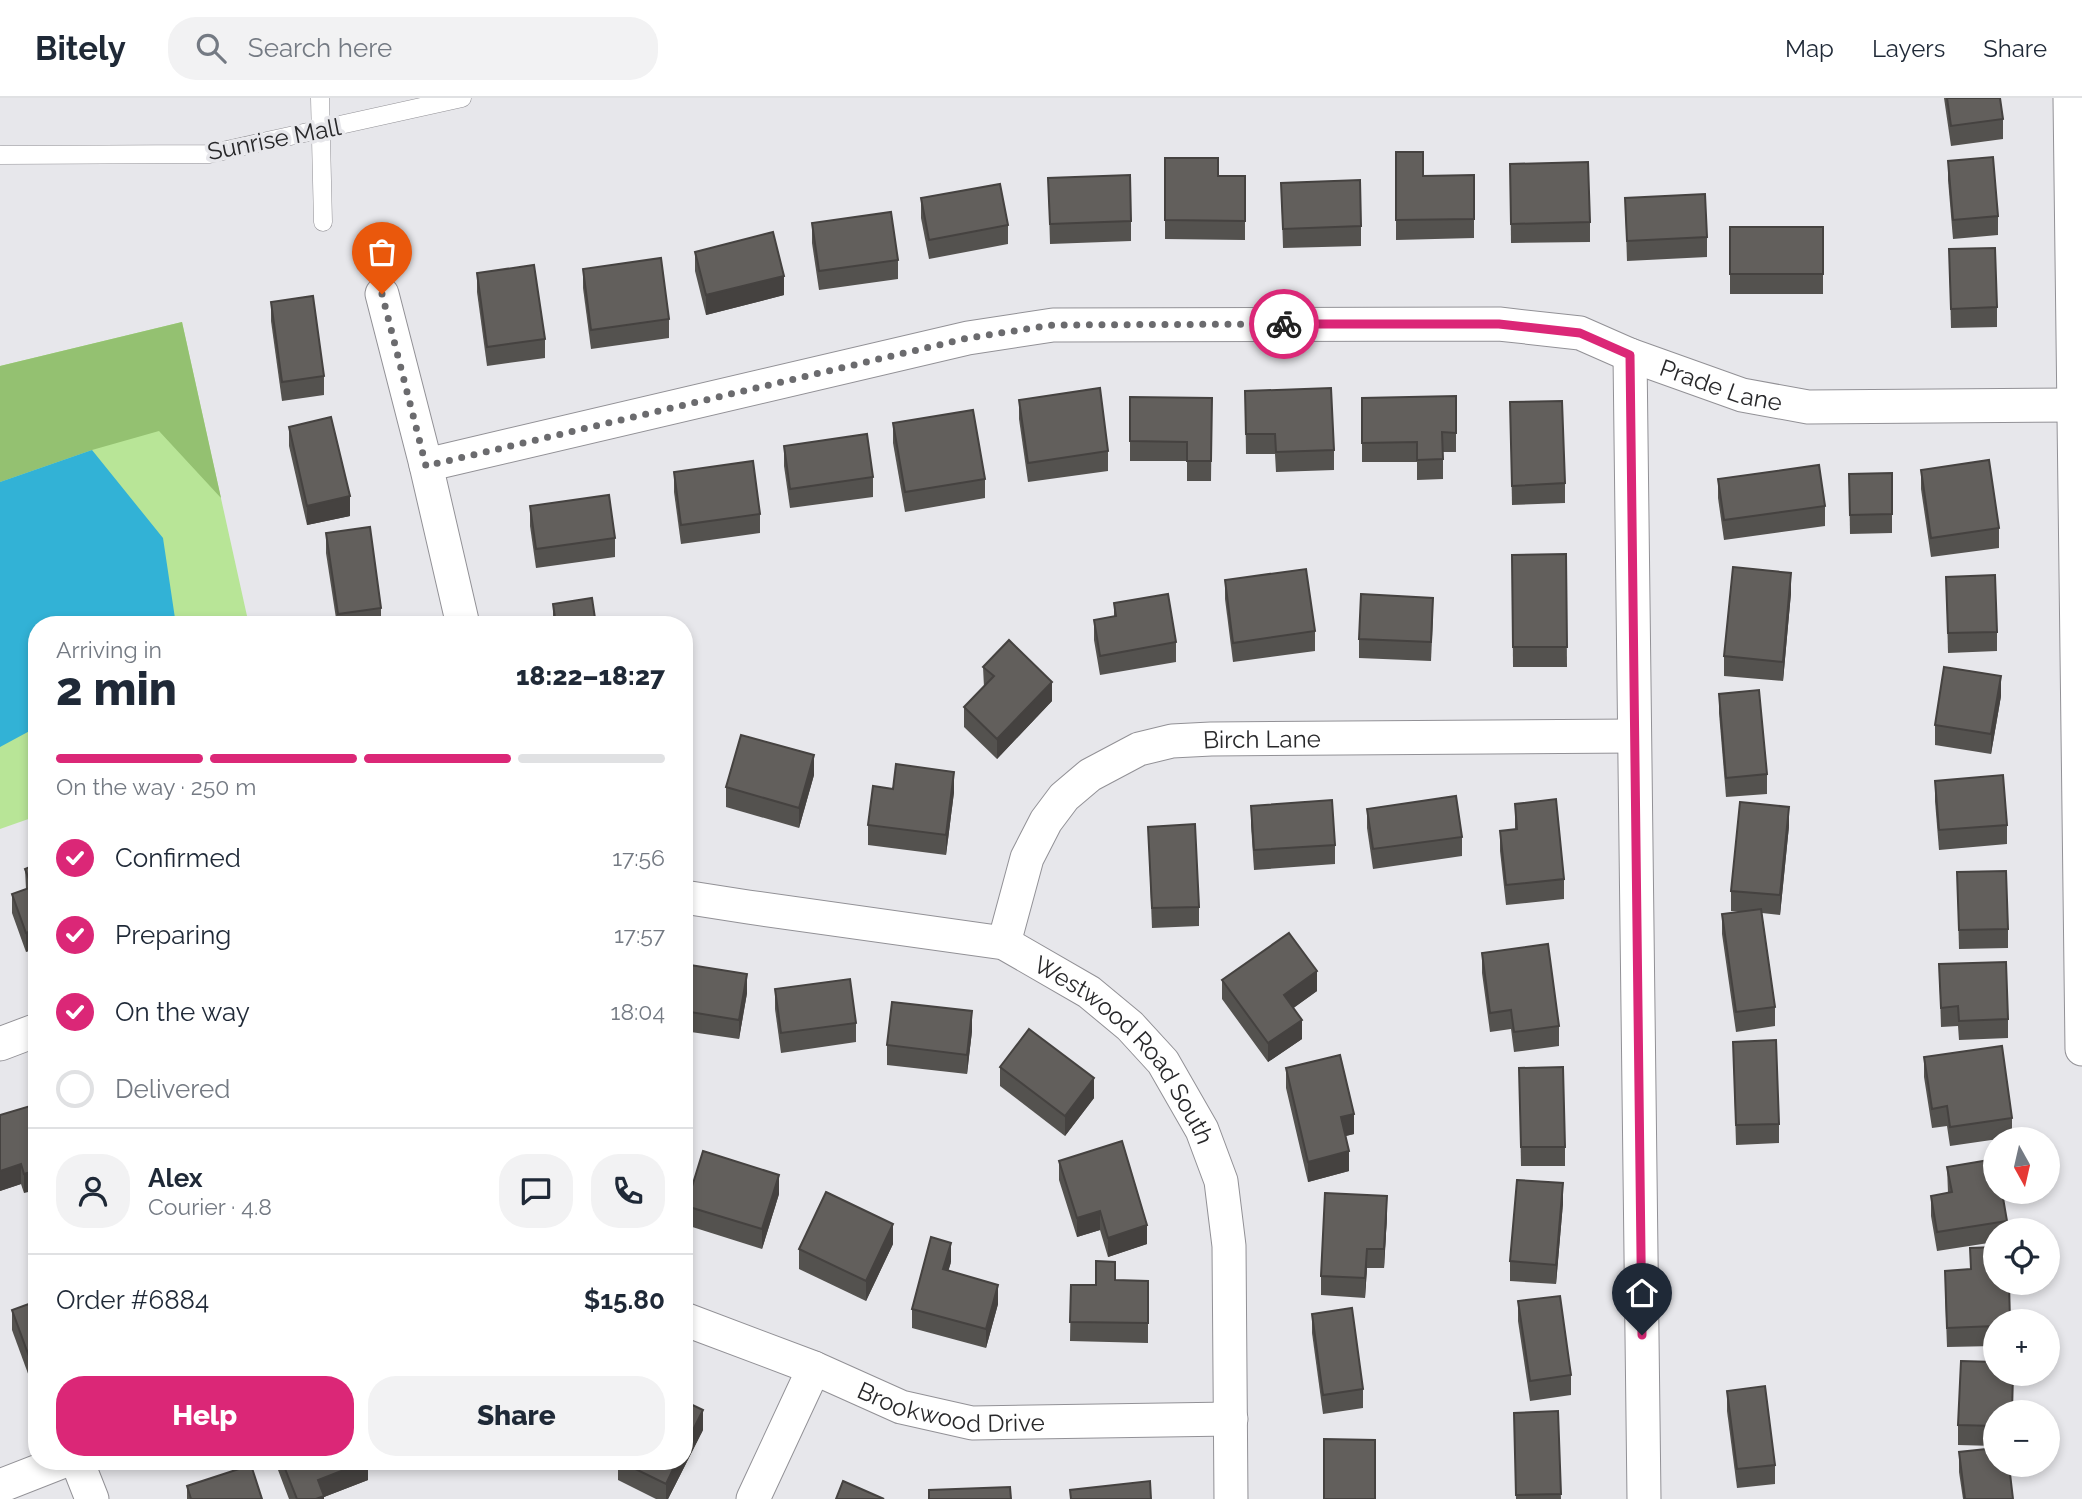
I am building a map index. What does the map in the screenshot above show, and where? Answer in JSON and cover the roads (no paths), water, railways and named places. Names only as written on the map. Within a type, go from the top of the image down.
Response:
[{"type":"street","points":[[2070,98],[2082,1049]]},
{"type":"street","points":[[382,294],[461,616]]},
{"type":"street","name":"Prade Lane","points":[[426,466],[968,338],[1053,325],[1499,324],[1580,333],[1630,355],[1742,395],[1808,407],[2074,405]]},
{"type":"street","points":[[1630,355],[1644,1499]]},
{"type":"street","name":"Birch Lane","points":[[1004,943],[1027,858],[1046,821],[1064,797],[1090,775],[1139,748],[1172,741],[1211,739],[1634,736]]},
{"type":"street","name":"Westwood Road South","points":[[693,899],[1004,943],[1089,992],[1130,1026],[1163,1062],[1202,1130],[1221,1181],[1229,1246],[1231,1499]]},
{"type":"street","points":[[0,1044],[28,1033]]},
{"type":"street","name":"Brookwood Drive","points":[[693,1322],[814,1368],[901,1407],[972,1423],[1231,1419]]},
{"type":"street","points":[[753,1499],[814,1368]]},
{"type":"street","points":[[0,1486],[41,1470]]},
{"type":"street","points":[[81,1470],[92,1499]]},
{"type":"lane","points":[[320,98],[323,222]]},
{"type":"lane","name":"Sunrise Mall","points":[[0,155],[209,154],[462,98]]},
{"type":"water","points":[[92,450],[163,538],[175,616],[28,616],[28,732],[0,747],[0,482]]}]
